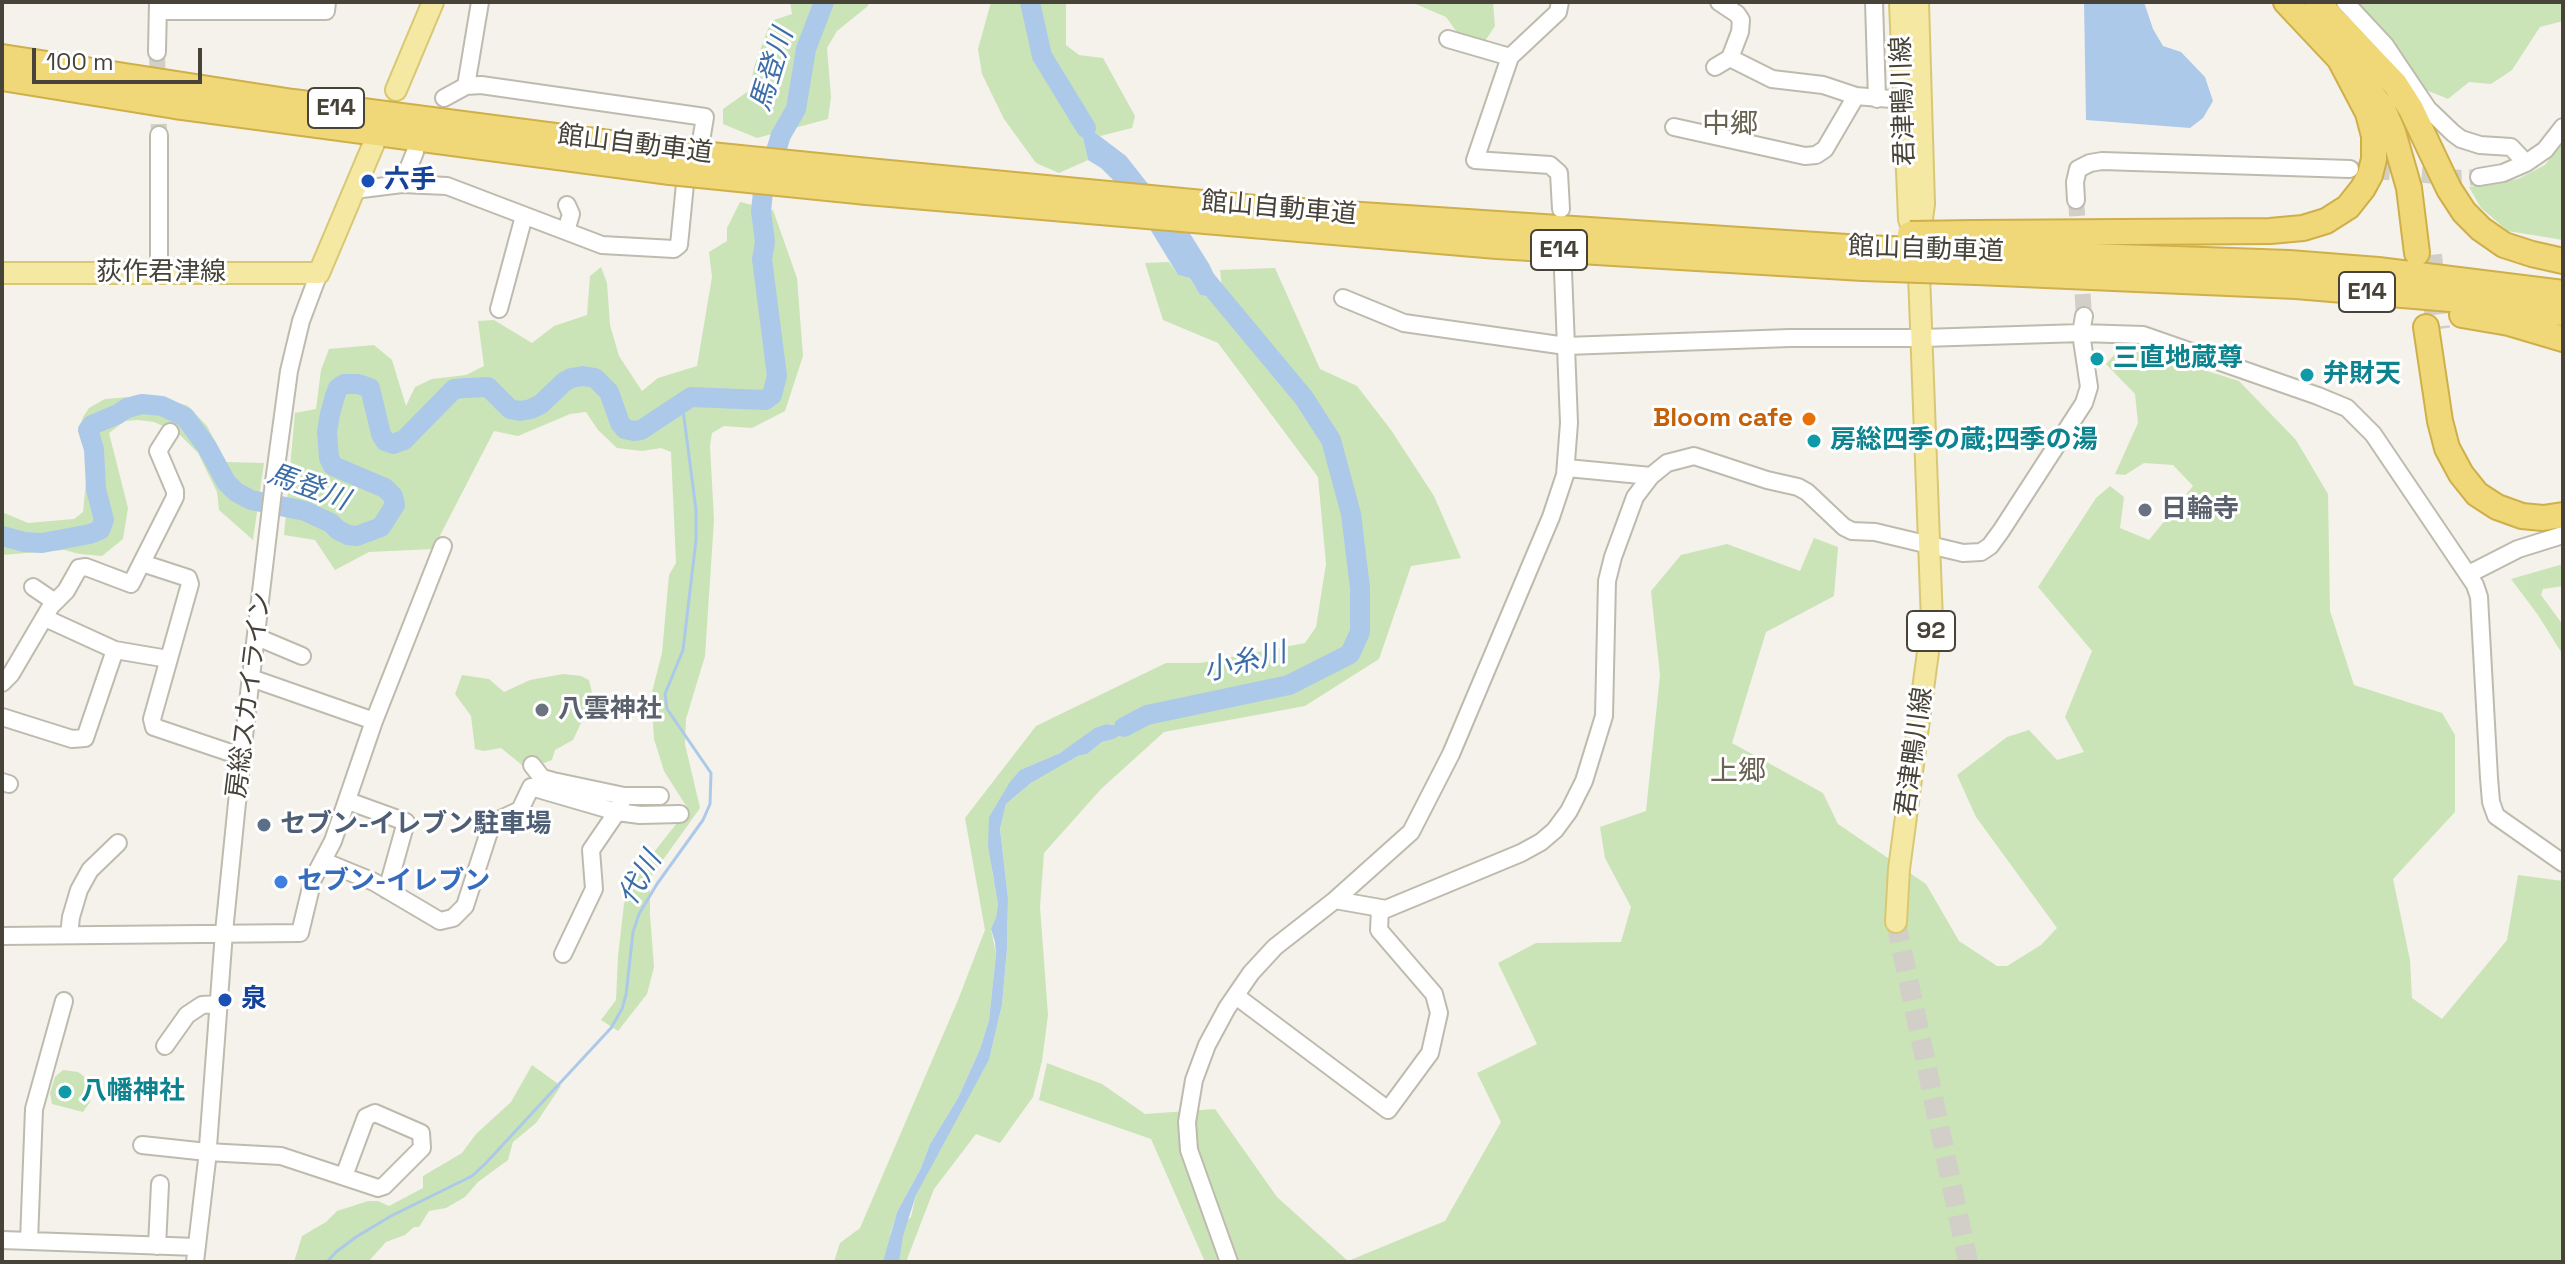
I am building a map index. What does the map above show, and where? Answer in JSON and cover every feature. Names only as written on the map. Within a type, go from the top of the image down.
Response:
[{"type":"highway","points":[[2286,2],[2337,54],[2383,109],[2409,188],[2423,254],[2422,192],[2413,156],[2396,113],[2365,51]]},
{"type":"highway","points":[[2317,2],[2395,84],[2464,212],[2504,245],[2563,261]]},
{"type":"highway","points":[[1863,250],[1975,252],[2270,231],[2303,228],[2326,221],[2348,207],[2363,188],[2374,159],[2374,136],[2368,113],[2337,54]]},
{"type":"highway","name":"館山自動車道","points":[[2,57],[293,102],[675,169]]},
{"type":"highway","name":"館山自動車道","points":[[2,78],[204,110],[675,169],[1018,195],[1497,246],[1975,252],[2289,263],[2378,270],[2563,293]]},
{"type":"highway","name":"館山自動車道","points":[[1255,218],[1703,238],[1863,250]]},
{"type":"highway","name":"館山自動車道","points":[[1975,252],[2170,279],[2474,301],[2563,313]]},
{"type":"highway","points":[[2170,279],[2472,317],[2509,323],[2563,339]]},
{"type":"highway","points":[[2563,502],[2541,506],[2510,498],[2484,482],[2469,464],[2453,423],[2432,328],[2440,421],[2447,448],[2461,474],[2477,494],[2497,507],[2522,516],[2543,518],[2563,515]]},
{"type":"main road","points":[[396,90],[433,2]]},
{"type":"main road","name":"君津鴨川線","points":[[1900,2],[1909,219],[1918,247]]},
{"type":"main road","name":"君津鴨川線","points":[[1896,922],[1899,869],[1932,622],[1918,247],[1924,204],[1918,2]]},
{"type":"main road","name":"房総スカイライン","points":[[319,273],[374,143]]},
{"type":"main road","name":"荻作君津線","points":[[2,273],[319,273]]},
{"type":"street","points":[[157,52],[158,6],[326,11],[327,2]]},
{"type":"street","points":[[466,86],[480,2]]},
{"type":"street","points":[[1560,2],[1558,12],[1510,57],[1475,160],[1550,165],[1559,173],[1561,209]]},
{"type":"street","points":[[1715,67],[1730,58],[1741,20],[1719,2]]},
{"type":"street","points":[[1874,2],[1877,99]]},
{"type":"street","points":[[2345,2],[2385,45],[2428,109],[2453,133],[2480,145],[2511,147],[2526,163]]},
{"type":"street","points":[[1448,39],[1510,57]]},
{"type":"street","points":[[1730,58],[1772,79],[1823,85],[1856,96],[1903,100]]},
{"type":"street","points":[[444,98],[466,86],[481,85],[705,117],[701,141]]},
{"type":"street","points":[[1674,127],[1805,156],[1816,155],[1825,149],[1856,96]]},
{"type":"street","points":[[2479,177],[2503,173],[2526,163],[2545,150],[2563,127]]},
{"type":"street","points":[[159,135],[159,273]]},
{"type":"street","points":[[402,184],[415,152]]},
{"type":"street","points":[[2076,200],[2078,169],[2102,161],[2350,169]]},
{"type":"street","points":[[354,190],[402,184],[447,186],[602,245],[674,249],[679,245],[675,169]]},
{"type":"street","points":[[566,231],[571,214],[567,205]]},
{"type":"street","points":[[499,309],[524,216]]},
{"type":"street","points":[[1229,1262],[1189,1150],[1187,1122],[1194,1080],[1207,1045],[1251,973],[1275,947],[1335,900],[1411,832],[1433,793],[1551,517],[1567,468],[1569,423],[1563,271]]},
{"type":"street","name":"房総スカイライン","points":[[196,1255],[242,753],[274,482],[289,371],[301,321],[319,273]]},
{"type":"street","points":[[1343,298],[1404,323],[1566,346],[1790,338],[2081,333],[2143,335],[2347,408],[2373,434],[2469,574],[2479,597],[2491,802],[2496,816],[2563,863]]},
{"type":"street","points":[[1335,900],[1386,909],[1521,853],[1555,830],[1584,781],[1604,716],[1607,581],[1613,557],[1635,497],[1651,476],[1667,463],[1694,456],[1798,487],[1852,531],[1875,532],[1963,553],[1981,552],[1990,546],[2084,403],[2089,387],[2081,333],[2084,316]]},
{"type":"street","points":[[2,683],[11,659],[66,591],[79,568],[86,567],[131,584],[175,497],[158,451],[170,432]]},
{"type":"street","points":[[1567,468],[1651,476]]},
{"type":"street","points":[[2469,574],[2518,549],[2563,535]]},
{"type":"street","points":[[2,936],[300,933],[313,879],[348,801],[374,721],[443,546]]},
{"type":"street","points":[[148,565],[188,578],[190,584],[152,719],[154,727],[228,752],[242,753]]},
{"type":"street","points":[[33,587],[55,602]]},
{"type":"street","points":[[45,618],[115,650],[168,659]]},
{"type":"street","points":[[257,637],[302,656]]},
{"type":"street","points":[[2,717],[72,739],[85,738],[115,650]]},
{"type":"street","points":[[251,678],[374,721]]},
{"type":"street","points":[[532,765],[542,778],[620,804],[640,815],[680,814]]},
{"type":"street","points":[[323,861],[374,882],[440,921],[453,918],[465,906],[494,822],[520,810],[531,787],[620,804],[660,796]]},
{"type":"street","points":[[348,801],[406,822],[387,890]]},
{"type":"street","points":[[563,954],[594,889],[591,850],[620,804]]},
{"type":"street","points":[[69,935],[71,917],[85,880],[99,859],[118,843]]},
{"type":"street","points":[[1236,996],[1388,1110],[1430,1053],[1439,1013],[1434,994],[1379,930],[1380,908]]},
{"type":"street","points":[[29,1241],[34,1109],[64,1001]]},
{"type":"street","points":[[165,1046],[187,1015],[202,1005],[219,1004]]},
{"type":"street","points":[[142,1145],[281,1156],[378,1188],[384,1186],[422,1148],[421,1133],[375,1113],[366,1117],[344,1176]]},
{"type":"street","points":[[157,1246],[160,1184]]},
{"type":"street","points":[[2,1240],[157,1246],[196,1255]]},
{"type":"street","points":[[52,1243],[53,1262]]},
{"type":"green space","points":[[790,2],[869,2],[837,31],[827,48],[831,97],[828,119],[757,138],[723,124],[723,109],[750,90],[754,67],[771,21],[792,14]]},
{"type":"green space","points":[[991,2],[1023,2],[1024,13],[1036,40],[1049,49],[1044,42],[1039,2],[1066,2],[1066,45],[1079,55],[1103,58],[1135,116],[1132,128],[1100,136],[1073,108],[1075,128],[1083,138],[1088,160],[1059,173],[1036,163],[1004,119],[982,74],[978,49]]},
{"type":"green space","points":[[1411,2],[1493,2],[1495,26],[1485,41],[1462,39],[1446,17]]},
{"type":"green space","points":[[2358,2],[2563,2],[2563,21],[2540,27],[2512,70],[2491,84],[2469,82],[2448,99],[2426,90]]},
{"type":"green space","points":[[2563,142],[2563,240],[2508,231],[2481,208],[2469,187],[2518,179],[2545,165]]},
{"type":"green space","points":[[740,202],[773,210],[797,278],[803,356],[785,411],[752,428],[724,426],[712,433],[714,520],[705,656],[686,719],[685,744],[700,808],[650,878],[654,967],[647,994],[618,1031],[601,1020],[616,1000],[624,904],[636,875],[688,809],[664,771],[654,739],[651,696],[662,653],[669,575],[676,563],[671,452],[661,448],[642,451],[617,448],[598,430],[586,412],[570,414],[518,436],[494,431],[433,549],[369,552],[335,570],[315,540],[284,535],[295,413],[316,409],[321,370],[329,349],[374,345],[392,360],[406,406],[415,387],[432,379],[466,375],[484,366],[478,321],[494,320],[532,343],[554,326],[587,315],[590,276],[601,267],[607,283],[610,325],[619,356],[642,391],[658,378],[697,366],[712,277],[709,252],[727,241],[727,228]]},
{"type":"green space","points":[[1169,262],[1178,275],[1190,278],[1200,295],[1213,298],[1223,295],[1220,270],[1275,268],[1320,369],[1357,386],[1391,430],[1434,496],[1461,558],[1411,566],[1379,659],[1305,706],[1164,732],[1101,789],[1044,853],[1040,907],[1048,1015],[1033,1097],[1000,1143],[976,1134],[934,1189],[906,1262],[834,1262],[840,1243],[860,1228],[985,930],[965,818],[1036,726],[1166,663],[1200,663],[1305,643],[1316,627],[1326,564],[1318,477],[1218,343],[1163,320],[1145,263]],"holes":[[[1107,724],[1118,726],[1119,734],[1114,739],[1102,742],[1087,754],[1031,783],[1006,804],[1000,829],[1008,898],[1007,949],[1002,1005],[989,1060],[916,1195],[911,1217],[890,1235],[897,1212],[930,1144],[958,1098],[989,1020],[996,954],[991,929],[998,905],[992,871],[989,817],[1020,770],[1060,753]]]},
{"type":"green space","points":[[2123,345],[2239,381],[2296,440],[2328,494],[2330,611],[2354,685],[2442,713],[2455,735],[2455,812],[2393,879],[2410,960],[2412,998],[2442,1019],[2507,940],[2518,875],[2563,881],[2563,1262],[1205,1262],[1151,1139],[1039,1100],[1047,1063],[1102,1084],[1145,1114],[1215,1109],[1277,1197],[1348,1261],[1445,1221],[1501,1122],[1477,1073],[1537,1044],[1498,963],[1536,943],[1621,942],[1631,907],[1605,858],[1600,827],[1646,811],[1660,675],[1651,591],[1681,555],[1727,544],[1800,571],[1814,538],[1838,547],[1834,596],[1766,632],[1732,743],[1823,793],[1838,824],[1926,884],[1959,941],[1997,966],[2007,966],[2041,945],[2057,928],[1976,817],[1957,775],[2007,737],[2029,730],[2057,760],[2084,752],[2065,717],[2092,651],[2038,587],[2096,498],[2110,486],[2124,497],[2120,528],[2149,540],[2193,486],[2173,465],[2144,463],[2125,475],[2115,474],[2138,423],[2135,394],[2106,364]]},
{"type":"green space","points":[[160,397],[188,406],[207,426],[226,462],[264,463],[253,540],[219,510],[217,492],[198,453],[177,432],[154,422],[138,420],[125,421],[109,433],[128,508],[123,539],[102,556],[64,550],[2,555],[2,512],[28,523],[74,519],[83,512],[88,463],[81,423],[83,417],[89,408],[105,399]]},
{"type":"green space","points":[[2563,564],[2563,586],[2543,589],[2541,595],[2563,625],[2563,655],[2511,579]]},
{"type":"green space","points":[[563,674],[589,680],[593,697],[588,715],[573,740],[555,750],[552,760],[536,766],[522,765],[501,748],[475,749],[471,716],[455,694],[462,675],[489,679],[504,692],[530,680]]},
{"type":"green space","points":[[532,1065],[561,1086],[536,1123],[513,1142],[508,1160],[478,1182],[465,1197],[446,1208],[429,1211],[419,1227],[386,1242],[368,1262],[294,1262],[302,1236],[326,1222],[337,1211],[368,1201],[389,1206],[423,1188],[423,1176],[462,1153],[476,1134],[511,1102]]},
{"type":"green space","points":[[63,1070],[78,1072],[92,1082],[90,1102],[83,1112],[52,1104],[50,1093],[55,1077]]},
{"type":"water","points":[[1023,2],[1039,2],[1044,41],[1053,65],[1050,69],[1041,60]]},
{"type":"water","points":[[2084,2],[2144,2],[2153,29],[2163,46],[2181,52],[2205,77],[2213,101],[2203,118],[2190,128],[2086,120]]},
{"type":"water","points":[[1073,107],[1089,128],[1126,156],[1152,189],[1119,186],[1088,160],[1083,138],[1075,128]]},
{"type":"water","points":[[1150,229],[1189,232],[1209,264],[1224,295],[1222,299],[1200,295],[1190,278],[1178,275]]},
{"type":"water","points":[[1147,715],[1114,739],[1102,742],[1087,754],[1031,783],[1006,804],[1000,829],[1008,898],[1007,949],[1002,1005],[989,1060],[916,1195],[903,1236],[899,1262],[883,1262],[897,1212],[930,1144],[958,1098],[989,1020],[996,954],[991,929],[998,905],[988,846],[989,817],[1020,770],[1060,753],[1095,728],[1107,724],[1118,726]]},
{"type":"waterway","name":"馬登川","points":[[2,536],[42,543],[100,530],[104,520],[96,489],[94,449],[88,430],[127,408],[142,404],[162,406],[185,417],[207,447],[226,482],[236,492],[251,500],[305,511],[348,535],[357,536],[381,527],[395,505],[393,496],[385,488],[333,466],[329,458],[327,432],[330,414],[338,388],[344,384],[370,388],[381,434],[385,441],[393,444],[404,440],[454,389],[488,387],[510,409],[520,411],[541,404],[571,378],[595,378],[609,392],[620,423],[625,429],[634,431],[641,430],[691,397],[765,400],[772,395],[777,376],[762,259],[765,242],[761,211],[763,192],[781,135],[796,109],[806,49],[824,2]]},
{"type":"waterway","name":"小糸川","points":[[1030,2],[1042,56],[1086,128]]},
{"type":"waterway","name":"小糸川","points":[[1124,727],[1147,715],[1289,685],[1350,654],[1360,632],[1360,588],[1351,514],[1331,440],[1304,398],[1205,279]]},
{"type":"waterway","name":"代川","points":[[327,1262],[356,1237],[391,1216],[472,1176],[611,1028],[626,995],[633,932],[639,914],[703,820],[710,804],[711,773],[667,709],[665,694],[683,650],[696,540],[696,510],[682,402]]},
{"type":"tunnel","points":[[157,52],[159,135]]},
{"type":"tunnel","points":[[2350,169],[2479,177]]},
{"type":"tunnel","points":[[2076,200],[2079,242]]},
{"type":"tunnel","points":[[2430,255],[2438,329]]},
{"type":"tunnel","points":[[2081,270],[2084,316]]},
{"type":"tunnel","points":[[1896,922],[1968,1262]]},
{"type":"place","name":"六手","points":[[368,181]]},
{"type":"place","name":"三直地蔵尊","points":[[2097,359]]},
{"type":"place","name":"弁財天","points":[[2307,375]]},
{"type":"place","name":"Bloom cafe","points":[[1809,419]]},
{"type":"place","name":"房総四季の蔵;四季の湯","points":[[1814,441]]},
{"type":"place","name":"日輪寺","points":[[2145,510]]},
{"type":"place","name":"八雲神社","points":[[542,710]]},
{"type":"place","name":"セブン-イレブン駐車場","points":[[264,825]]},
{"type":"place","name":"セブン-イレブン","points":[[281,882]]},
{"type":"place","name":"泉","points":[[225,1000]]},
{"type":"place","name":"八幡神社","points":[[65,1092]]},
{"type":"district","name":"中郷","points":[[1730,125]]},
{"type":"district","name":"上郷","points":[[1738,772]]}]
